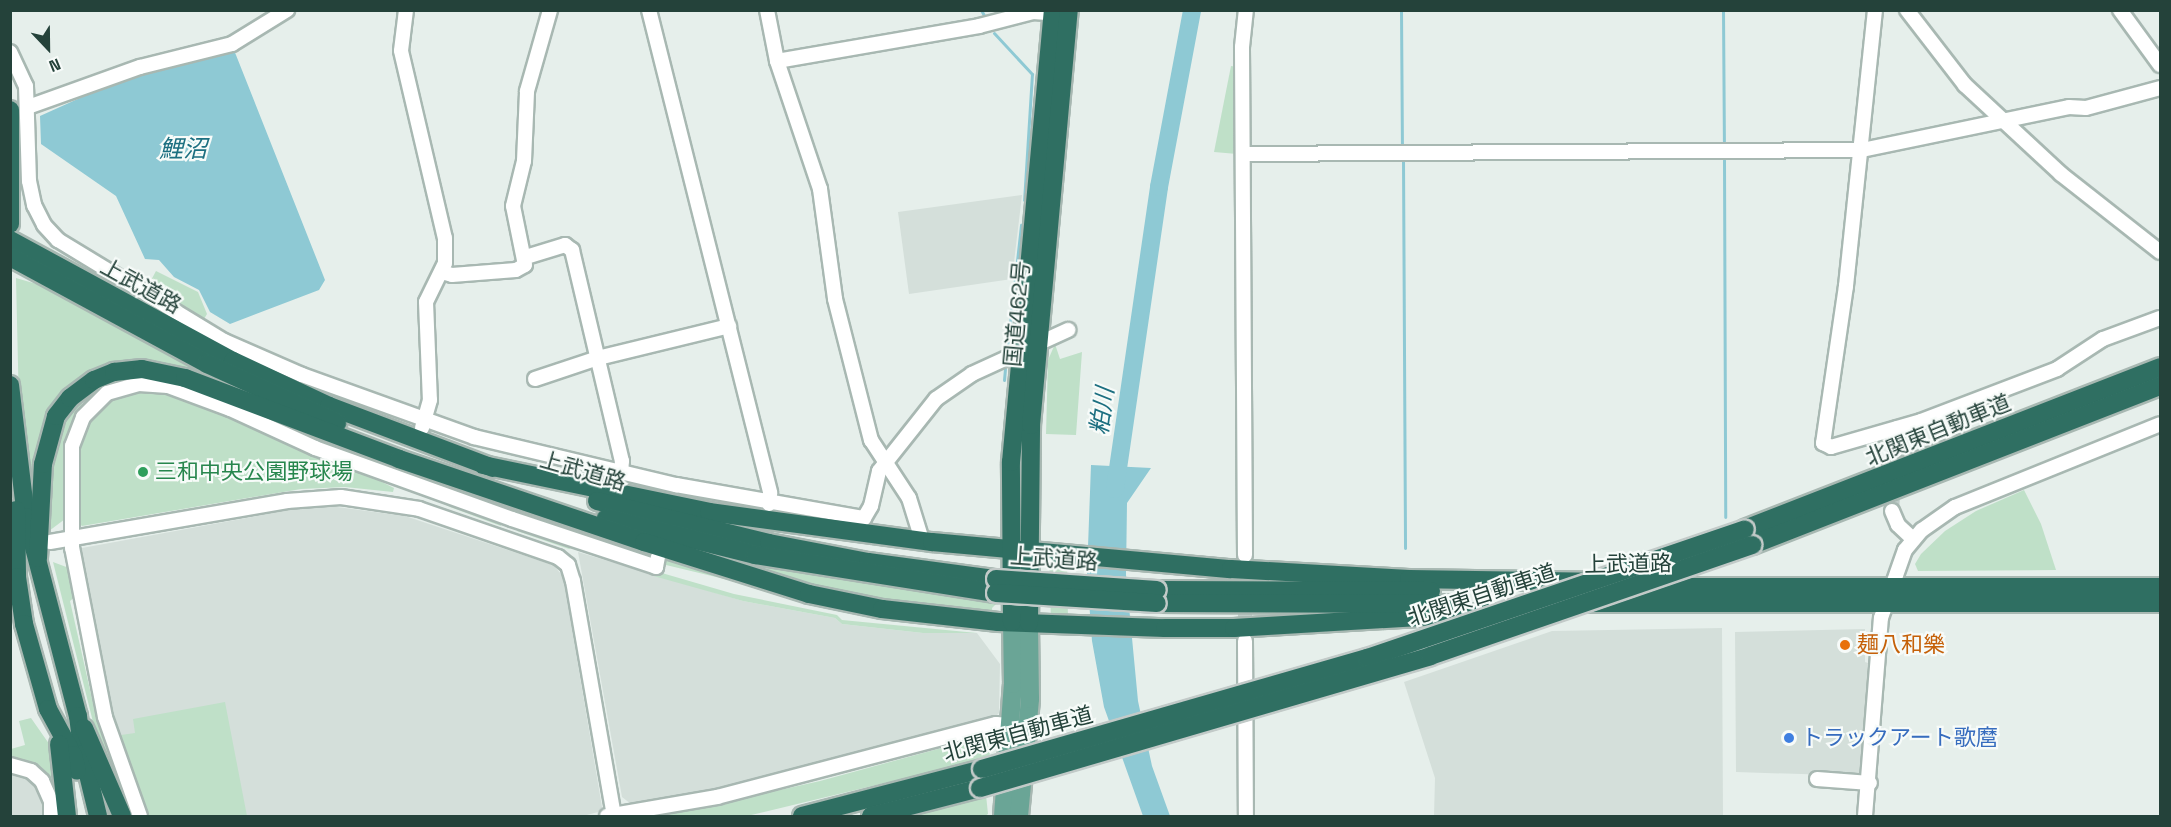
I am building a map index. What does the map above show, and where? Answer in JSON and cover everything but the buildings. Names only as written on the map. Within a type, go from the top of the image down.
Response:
[{"type":"highway","name":"国道462号","points":[[1018,550],[1038,345],[1061,12]]},
{"type":"highway","name":"国道462号","points":[[1021,623],[1011,462],[1021,354],[1061,12]]},
{"type":"highway","points":[[10,224],[19,109]]},
{"type":"highway","points":[[10,233],[57,267]]},
{"type":"highway","name":"上武道路","points":[[10,240],[233,362],[329,406],[483,465],[701,529],[996,586]]},
{"type":"highway","name":"上武道路","points":[[10,257],[225,373],[374,439],[457,471],[545,500],[755,555],[996,586],[1157,596],[1571,603],[2160,587]]},
{"type":"highway","name":"北関東自動車道","points":[[802,816],[982,769],[1368,658],[1748,537],[2160,367]]},
{"type":"highway","points":[[38,558],[42,464],[56,416],[85,385],[124,370],[159,371],[185,378],[499,494],[809,594],[915,614],[1077,626],[1234,628],[1521,612],[1571,603]]},
{"type":"highway","points":[[10,385],[26,517],[78,716],[83,754],[98,816]]},
{"type":"highway","name":"北関東自動車道","points":[[871,816],[980,788],[1419,659],[2160,386]]},
{"type":"highway","points":[[483,465],[709,512],[922,540],[1157,563],[1409,579],[1564,580],[1648,587]]},
{"type":"highway","points":[[10,469],[18,520],[17,577]]},
{"type":"highway","points":[[457,471],[499,494],[545,500]]},
{"type":"highway","points":[[10,552],[29,642],[54,723],[66,788],[67,816]]},
{"type":"highway","name":"上武道路","points":[[1157,596],[1648,587],[2160,603]]},
{"type":"highway","points":[[78,716],[122,816]]},
{"type":"highway","points":[[54,723],[73,755],[88,816]]},
{"type":"main road","points":[[1003,816],[1021,623]]},
{"type":"main road","points":[[1019,816],[1030,699],[1021,623]]},
{"type":"street","points":[[19,109],[140,67],[232,44],[286,10]]},
{"type":"street","points":[[406,10],[401,51],[440,204],[445,238],[442,272],[431,285],[426,302],[430,400],[423,427]]},
{"type":"street","points":[[442,272],[452,275],[516,270],[523,267],[526,257],[513,206],[524,161],[527,91],[550,10]]},
{"type":"street","points":[[650,10],[770,493],[769,504]]},
{"type":"street","points":[[767,10],[777,62],[820,189],[835,299],[871,440],[909,498],[922,540]]},
{"type":"street","points":[[1245,555],[1243,154],[1246,10]]},
{"type":"street","points":[[1875,10],[1862,150],[1822,443],[1831,447],[1897,428],[2057,369],[2103,339],[2160,318]]},
{"type":"street","points":[[1907,10],[1954,72],[2003,121],[2086,195],[2160,252]]},
{"type":"street","points":[[2120,10],[2160,65]]},
{"type":"street","points":[[777,62],[979,26],[1033,12],[1061,12]]},
{"type":"street","points":[[10,52],[22,73],[19,109],[34,205],[44,225],[58,240],[224,340],[423,427],[621,472],[674,491],[864,518],[871,506],[876,476],[950,387],[1068,330]]},
{"type":"street","points":[[1243,154],[1862,150],[2003,121],[2097,105],[2160,88]]},
{"type":"street","points":[[526,257],[569,245],[622,461],[621,472]]},
{"type":"street","points":[[535,379],[598,358],[729,326]]},
{"type":"street","points":[[140,816],[105,717],[71,538],[72,446],[78,426],[99,398],[130,385],[156,385],[180,390],[308,445],[404,473],[512,519],[656,567],[658,556]]},
{"type":"street","points":[[1865,816],[1888,595],[1898,562],[1913,539],[1955,507],[2160,424]]},
{"type":"street","points":[[1896,450],[1897,428]]},
{"type":"street","points":[[50,542],[286,501],[335,496],[419,509],[558,557],[570,572],[612,816],[717,797],[996,724],[1010,725]]},
{"type":"street","points":[[1892,511],[1898,525],[1913,539]]},
{"type":"street","points":[[506,539],[512,519]]},
{"type":"street","points":[[1245,640],[1246,816]]},
{"type":"street","points":[[10,765],[31,771],[42,781],[51,801],[51,816]]},
{"type":"street","points":[[1817,779],[1870,783]]},
{"type":"shaded area","points":[[1022,195],[1012,279],[909,294],[898,212]]},
{"type":"shaded area","points":[[306,507],[337,507],[405,516],[553,565],[563,576],[602,807],[598,812],[583,816],[148,816],[118,748],[76,556],[82,548]]},
{"type":"shaded area","points":[[578,552],[743,601],[835,618],[842,624],[923,633],[977,633],[1000,664],[999,713],[993,719],[698,795],[635,807],[622,797]]},
{"type":"shaded area","points":[[1722,628],[1723,816],[1434,816],[1435,778],[1404,682],[1552,631]]},
{"type":"shaded area","points":[[1865,629],[1865,662],[1868,663],[1863,776],[1736,772],[1735,632]]},
{"type":"shaded area","points":[[11,770],[38,785],[46,816],[11,816]]},
{"type":"green space","points":[[1231,66],[1237,67],[1237,154],[1214,152]]},
{"type":"green space","points":[[156,271],[198,292],[207,314],[204,319],[148,286]]},
{"type":"green space","points":[[16,278],[40,285],[248,394],[127,363],[48,418],[37,461],[33,515],[19,408]]},
{"type":"green space","points":[[1055,344],[1060,359],[1082,352],[1076,435],[1046,434],[1048,360]]},
{"type":"green space","points":[[124,377],[158,378],[401,465],[393,470],[133,379],[88,395],[93,388]]},
{"type":"green space","points":[[128,391],[162,391],[214,409],[374,478],[394,488],[393,492],[345,487],[301,489],[82,526],[77,522],[76,453],[83,425],[103,402]]},
{"type":"green space","points":[[80,398],[82,405],[66,442],[65,519],[49,531],[47,482],[61,422]]},
{"type":"green space","points":[[414,470],[828,604],[666,565],[663,561],[510,515],[413,477]]},
{"type":"green space","points":[[414,488],[500,520],[501,526],[450,507]]},
{"type":"green space","points":[[2024,490],[2041,524],[2056,570],[1918,571],[1915,564],[1921,554],[1945,531],[1976,511]]},
{"type":"green space","points":[[523,527],[575,546],[569,549],[517,531]]},
{"type":"green space","points":[[653,538],[808,573],[998,602],[992,608],[993,616],[858,600]]},
{"type":"green space","points":[[1049,558],[1067,559],[1068,621],[1051,620]]},
{"type":"green space","points":[[53,562],[69,568],[75,597],[70,601],[95,712],[133,816],[116,786],[94,726]]},
{"type":"green space","points":[[655,571],[734,594],[837,615],[842,620],[977,633],[923,633],[842,624],[835,618],[743,601],[650,575]]},
{"type":"green space","points":[[225,702],[247,816],[148,816],[114,736],[135,733],[133,719]]},
{"type":"green space","points":[[31,718],[52,748],[59,816],[56,816],[53,794],[11,761],[11,749],[25,745],[19,721]]},
{"type":"green space","points":[[993,734],[989,758],[747,816],[663,816],[820,781]]},
{"type":"green space","points":[[986,795],[988,814],[985,816],[907,816]]},
{"type":"water","name":"鯉沼","points":[[234,50],[325,280],[319,290],[230,324],[210,312],[199,290],[174,277],[159,260],[145,259],[116,196],[41,144],[40,116],[122,79]]},
{"type":"water","points":[[1091,465],[1151,468],[1127,503],[1126,575],[1138,701],[1152,766],[1170,816],[1143,816],[1104,707],[1092,641],[1087,574]]},
{"type":"waterway","points":[[981,10],[985,17]]},
{"type":"waterway","name":"粕川","points":[[1115,489],[1159,187],[1192,10]]},
{"type":"waterway","points":[[1401,10],[1402,147]]},
{"type":"waterway","points":[[1723,10],[1724,141]]},
{"type":"waterway","points":[[994,33],[1032,74],[1024,200]]},
{"type":"waterway","points":[[1403,159],[1405,548]]},
{"type":"waterway","points":[[1724,160],[1725,517]]},
{"type":"waterway","points":[[1007,350],[1021,225]]},
{"type":"waterway","points":[[1004,380],[1005,369]]},
{"type":"tunnel","points":[[1892,511],[1896,450]]},
{"type":"tunnel","points":[[1245,562],[1245,635]]},
{"type":"place","name":"三和中央公園野球場","points":[[143,472]]},
{"type":"place","name":"麺八和樂","points":[[1845,645]]},
{"type":"place","name":"トラックアート歌麿","points":[[1789,738]]}]
